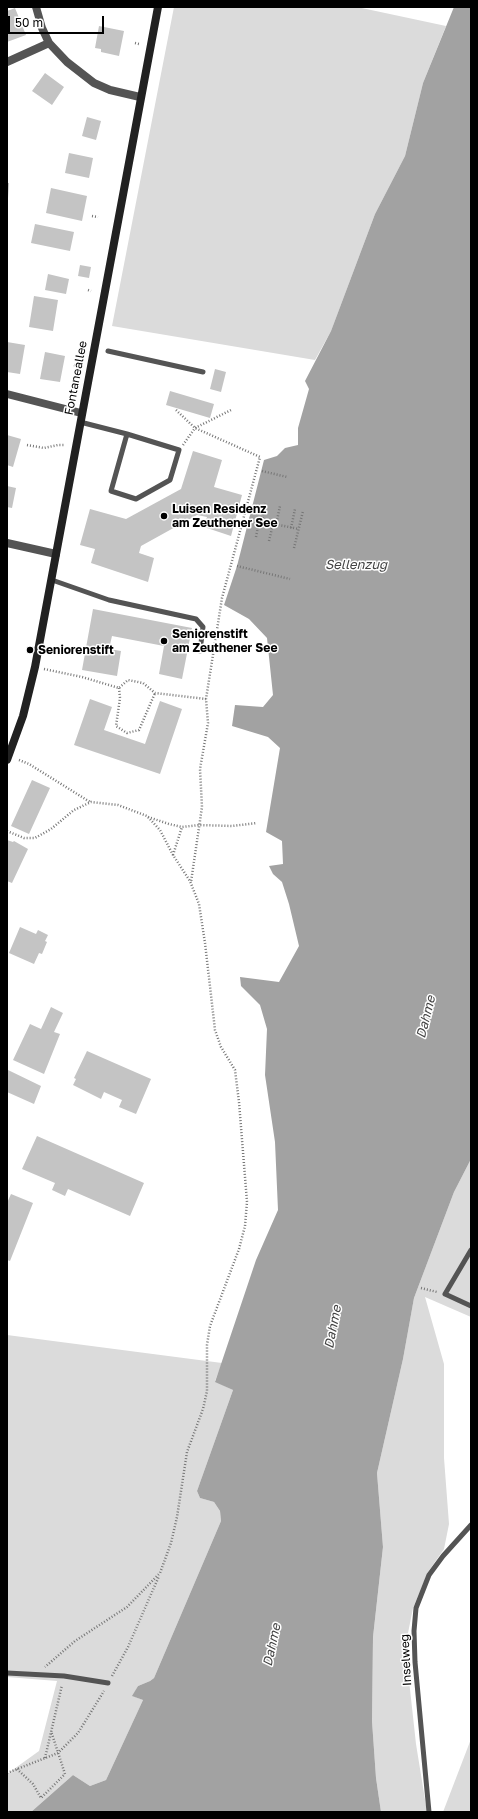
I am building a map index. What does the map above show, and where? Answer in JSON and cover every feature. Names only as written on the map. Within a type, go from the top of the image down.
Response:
[{"type":"main road","name":"Fontaneallee","points":[[7,760],[30,691],[52,580],[140,97],[158,7]]},
{"type":"street","points":[[36,7],[42,28],[49,43],[67,62],[94,83],[110,90],[140,97]]},
{"type":"street","points":[[7,62],[49,43]]},
{"type":"street","points":[[7,394],[81,417]]},
{"type":"street","points":[[7,543],[56,554]]},
{"type":"lane","points":[[108,351],[203,372]]},
{"type":"lane","points":[[81,417],[127,434],[179,450],[170,480],[136,499],[111,491],[127,434]]},
{"type":"lane","points":[[52,580],[109,600],[196,619],[203,627],[200,651]]},
{"type":"lane","points":[[471,1250],[445,1294],[471,1306]]},
{"type":"lane","name":"Inselweg","points":[[429,1812],[415,1662],[414,1631],[416,1608],[429,1575],[471,1525]]},
{"type":"lane","points":[[7,1673],[64,1676],[108,1683]]},
{"type":"path","points":[[92,216],[98,217]]},
{"type":"path","points":[[176,410],[195,428],[260,457],[222,598],[206,699],[208,723],[200,769],[202,804],[191,882]]},
{"type":"path","points":[[179,450],[195,428],[231,410]]},
{"type":"path","points":[[27,445],[44,448],[64,445]]},
{"type":"path","points":[[262,471],[287,477]]},
{"type":"path","points":[[256,537],[265,503]]},
{"type":"path","points":[[276,524],[280,506]]},
{"type":"path","points":[[292,528],[296,509]]},
{"type":"path","points":[[294,548],[303,511]]},
{"type":"path","points":[[249,519],[299,530]]},
{"type":"path","points":[[269,541],[273,524]]},
{"type":"path","points":[[237,566],[290,579]]},
{"type":"path","points":[[44,670],[82,677],[119,688]]},
{"type":"path","points":[[119,688],[128,680],[143,683],[155,693],[206,699]]},
{"type":"path","points":[[119,688],[120,698],[116,726],[127,733],[139,730],[155,693]]},
{"type":"path","points":[[19,760],[29,764],[91,802],[118,805],[169,824],[182,827],[199,825],[232,826],[257,823]]},
{"type":"path","points":[[7,831],[24,838],[35,838],[51,829],[74,810],[91,802]]},
{"type":"path","points":[[7,1773],[58,1753],[78,1733],[128,1647],[148,1597],[160,1573],[171,1543],[177,1517],[187,1452],[203,1409],[207,1391],[207,1345],[210,1326],[239,1249],[245,1226],[247,1202],[240,1109],[235,1070],[221,1047],[215,1030],[199,904],[191,882],[173,855],[160,830],[147,816]]},
{"type":"path","points":[[173,855],[182,827]]},
{"type":"path","points":[[421,1288],[445,1294]]},
{"type":"path","points":[[41,1675],[41,1670],[75,1641],[127,1607],[160,1573]]},
{"type":"path","points":[[45,1758],[64,1676]]},
{"type":"path","points":[[17,1769],[33,1784],[42,1798],[65,1774],[51,1731]]},
{"type":"shaded area","points":[[174,7],[357,7],[446,26],[423,83],[405,156],[375,214],[331,331],[315,360],[112,326]]},
{"type":"shaded area","points":[[471,1159],[471,1317],[425,1297],[444,1364],[444,1458],[449,1524],[444,1549],[428,1572],[413,1608],[407,1638],[408,1671],[416,1744],[427,1812],[381,1812],[376,1778],[372,1721],[373,1637],[383,1547],[377,1473],[403,1359],[414,1298],[454,1192]]},
{"type":"shaded area","points":[[7,1335],[222,1363],[215,1381],[233,1390],[197,1491],[200,1498],[214,1502],[220,1511],[221,1521],[154,1678],[138,1686],[133,1696],[143,1700],[106,1780],[90,1786],[73,1775],[31,1812],[7,1812],[7,1774],[39,1751],[57,1681],[7,1677]]},
{"type":"shaded area","points":[[471,1739],[471,1812],[443,1812]]},
{"type":"water","name":"Sellenzug","points":[[454,7],[471,7],[471,1159],[454,1192],[414,1298],[403,1359],[377,1473],[383,1547],[373,1637],[372,1721],[376,1778],[381,1812],[31,1812],[73,1775],[90,1786],[106,1780],[143,1700],[132,1696],[138,1686],[154,1678],[221,1521],[220,1511],[214,1502],[200,1498],[197,1491],[233,1390],[215,1382],[256,1260],[278,1210],[275,1142],[265,1075],[267,1029],[260,1005],[241,986],[240,977],[279,982],[299,946],[282,882],[273,874],[269,866],[283,864],[282,841],[266,832],[280,748],[268,737],[232,726],[235,705],[263,707],[273,695],[267,638],[249,619],[224,605],[237,566],[264,460],[277,456],[285,448],[298,445],[298,428],[309,389],[305,381],[331,331],[375,214],[405,156],[423,83]]},
{"type":"building","points":[[15,8],[26,35],[7,42],[7,11]]},
{"type":"building","points":[[99,26],[124,31],[119,56],[101,52],[101,49],[95,48]]},
{"type":"building","points":[[45,73],[64,87],[52,105],[32,91]]},
{"type":"building","points":[[87,117],[101,121],[96,140],[82,136]]},
{"type":"building","points":[[69,153],[93,158],[89,178],[65,173]]},
{"type":"building","points":[[7,183],[9,183],[8,198],[7,198]]},
{"type":"building","points":[[51,188],[87,196],[82,221],[46,213]]},
{"type":"building","points":[[35,224],[74,232],[70,251],[31,243]]},
{"type":"building","points":[[80,265],[91,267],[89,278],[78,276]]},
{"type":"building","points":[[48,274],[69,279],[66,294],[45,290]]},
{"type":"building","points":[[34,296],[58,300],[53,331],[29,327]]},
{"type":"building","points":[[7,342],[25,345],[20,374],[7,372]]},
{"type":"building","points":[[45,352],[65,356],[60,382],[40,379]]},
{"type":"building","points":[[215,369],[226,372],[221,392],[210,389]]},
{"type":"building","points":[[170,391],[214,404],[210,418],[166,405]]},
{"type":"building","points":[[7,435],[21,439],[13,467],[7,465]]},
{"type":"building","name":"Luisen Residenz am Zeuthener See","points":[[193,451],[222,460],[214,487],[242,495],[231,536],[204,527],[207,517],[197,515],[141,546],[139,553],[154,558],[148,582],[91,563],[95,549],[80,545],[90,509],[126,519],[181,489]]},
{"type":"building","points":[[7,486],[16,488],[12,508],[7,507]]},
{"type":"building","name":"Seniorenstift am Zeuthener See","points":[[93,609],[192,628],[182,679],[159,674],[164,646],[112,636],[109,649],[121,651],[117,676],[82,670]]},
{"type":"building","points":[[90,699],[112,707],[104,730],[145,744],[160,701],[182,709],[160,774],[74,745]]},
{"type":"building","points":[[32,780],[50,788],[29,834],[11,826]]},
{"type":"building","points":[[7,840],[14,841],[28,849],[12,883],[7,881]]},
{"type":"building","points":[[20,927],[36,934],[38,930],[48,935],[42,954],[39,953],[34,964],[9,953]]},
{"type":"building","points":[[51,1007],[63,1013],[54,1032],[60,1034],[44,1074],[13,1060],[30,1024],[41,1029]]},
{"type":"building","points":[[87,1051],[151,1079],[136,1114],[119,1107],[122,1100],[104,1092],[101,1099],[73,1085],[76,1079],[74,1078]]},
{"type":"building","points":[[8,1070],[41,1086],[34,1104],[7,1092]]},
{"type":"building","points":[[37,1136],[144,1183],[130,1216],[68,1189],[65,1196],[52,1190],[55,1183],[22,1169]]},
{"type":"building","points":[[11,1194],[33,1203],[10,1261],[7,1260],[7,1203]]},
{"type":"place","name":"Luisen Residenz am Zeuthener See","points":[[164,516]]},
{"type":"place","name":"Seniorenstift am Zeuthener See","points":[[164,641]]},
{"type":"place","name":"Seniorenstift","points":[[30,650]]},
{"type":"water label","name":"Dahme","points":[[426,1017]]},
{"type":"water label","name":"Dahme","points":[[333,1327]]},
{"type":"water label","name":"Dahme","points":[[272,1645]]}]
